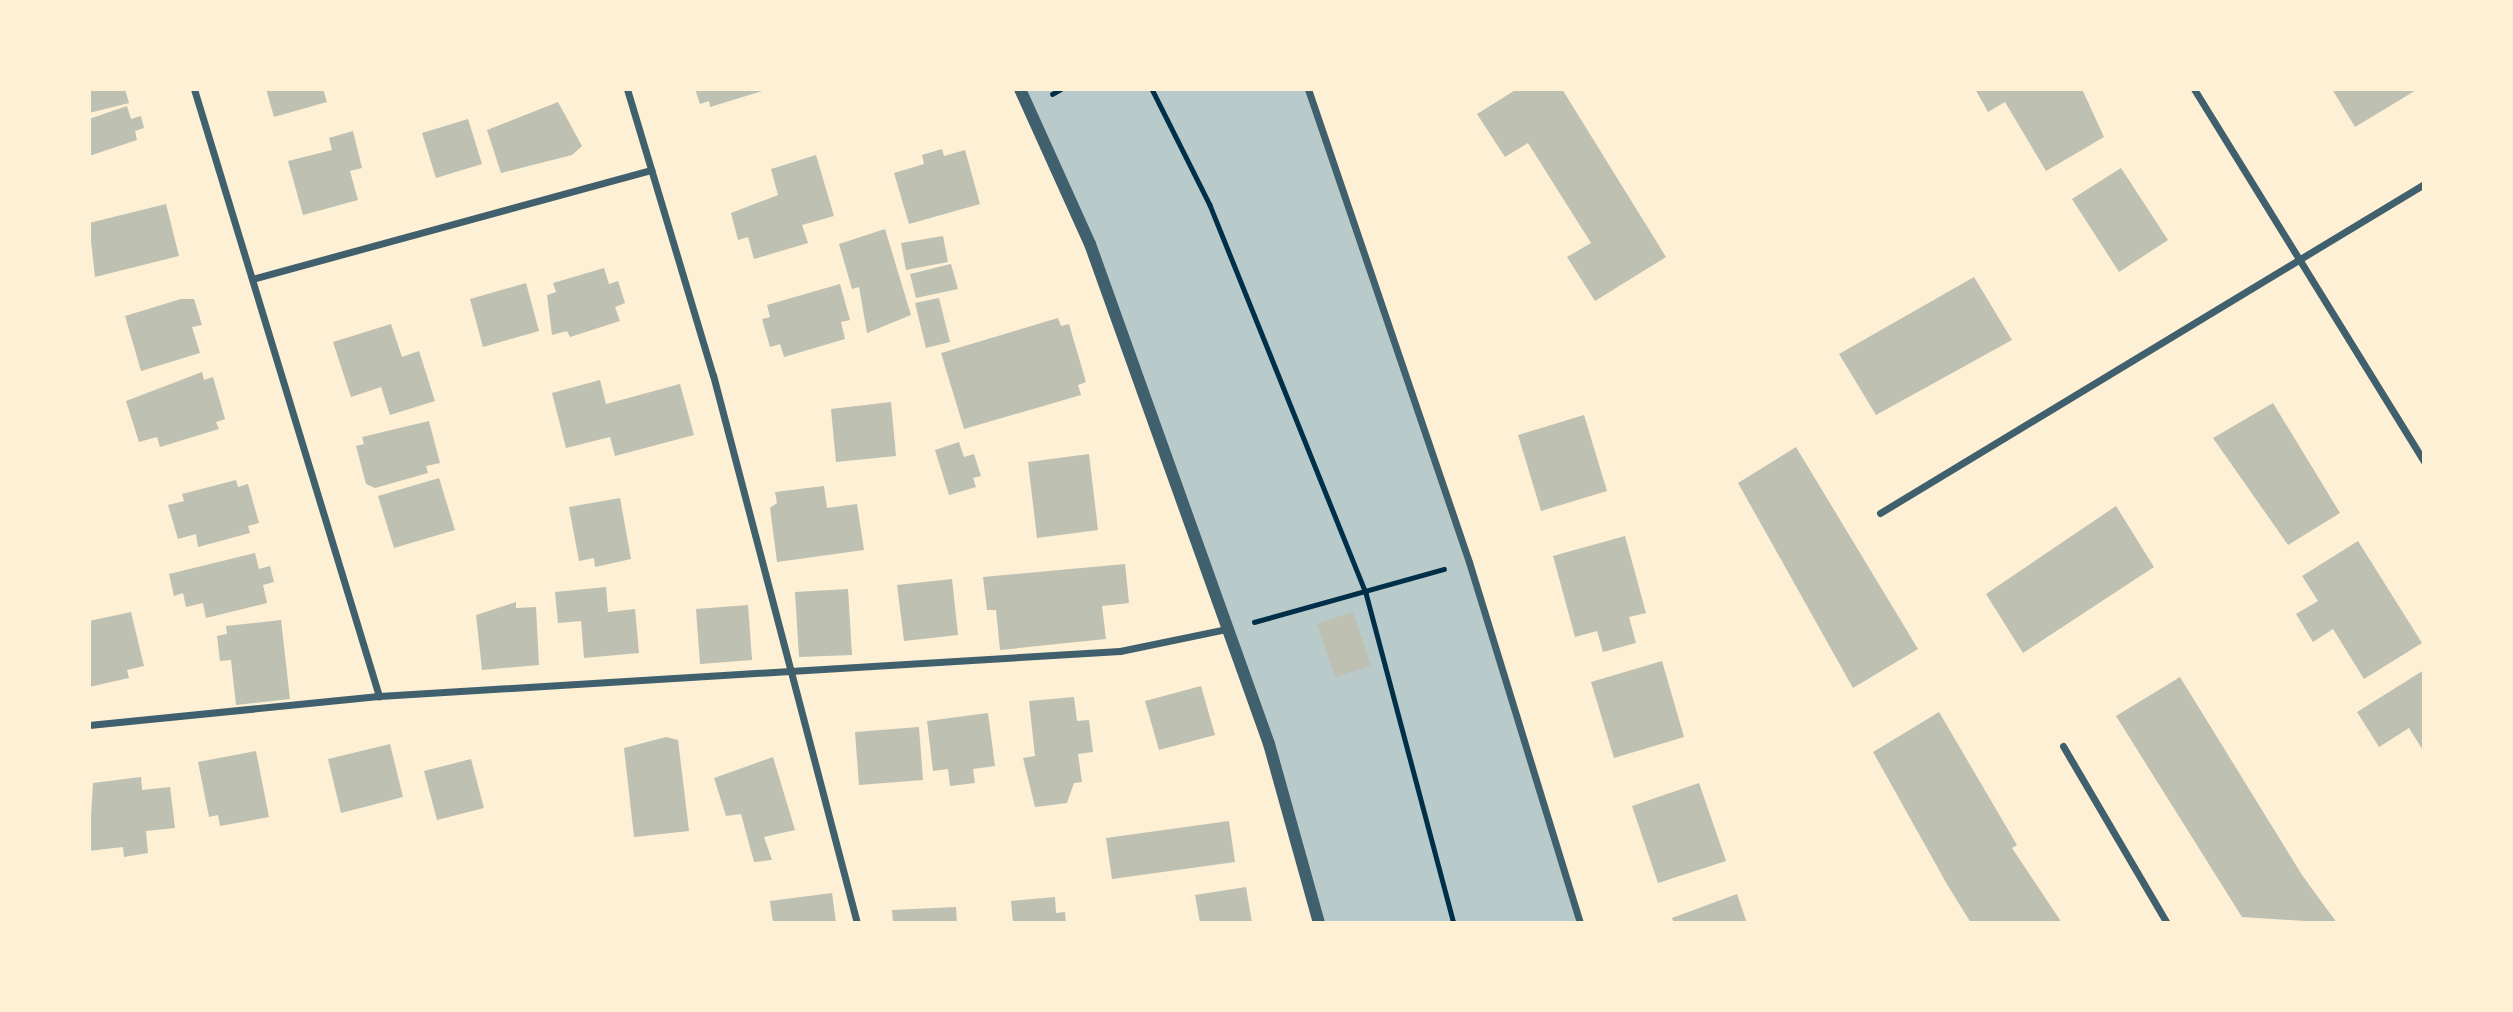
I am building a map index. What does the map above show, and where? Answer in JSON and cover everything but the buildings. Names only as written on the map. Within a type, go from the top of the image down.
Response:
[{"type":"street","points":[[194,89],[379,696]]},
{"type":"street","points":[[627,89],[713,375],[788,674],[858,923]]},
{"type":"street","points":[[1020,89],[1090,244],[1269,744],[1319,923]]},
{"type":"street","points":[[1308,89],[1469,562],[1580,923]]},
{"type":"street","points":[[2194,89],[2424,462]]},
{"type":"street","points":[[251,278],[651,170]]},
{"type":"street","points":[[1880,513],[2297,256],[2424,184]]},
{"type":"street","points":[[89,725],[379,696],[788,674],[1120,651],[1226,629]]},
{"type":"street","points":[[2063,746],[2167,923]]},
{"type":"path","points":[[1152,89],[1210,205],[1366,593],[1454,923]]},
{"type":"path","points":[[1226,629],[1366,593],[1469,562]]},
{"type":"shaded area","points":[[1020,89],[1308,89],[1469,562],[1580,923],[1319,923],[1269,744],[1090,244]]}]
